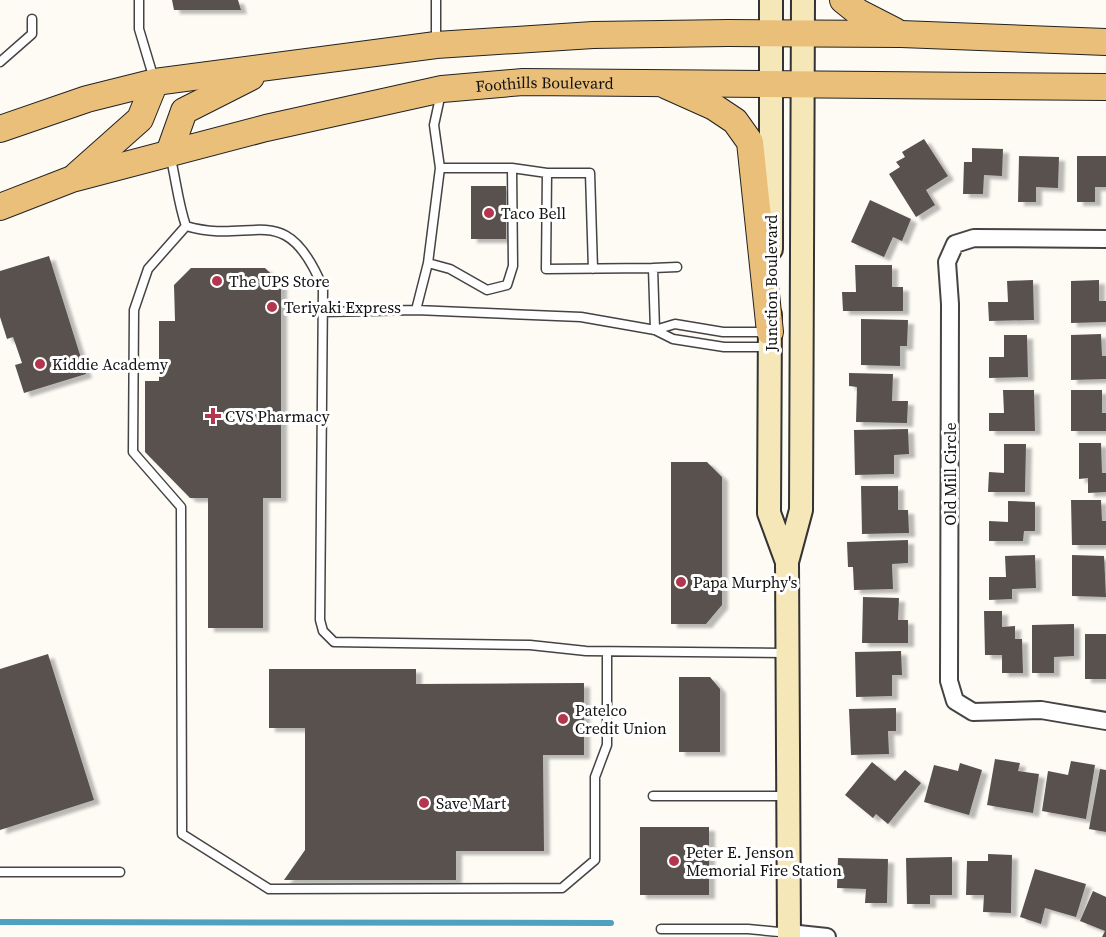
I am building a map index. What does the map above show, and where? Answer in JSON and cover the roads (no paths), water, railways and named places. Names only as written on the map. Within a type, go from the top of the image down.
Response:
[{"type":"main road","name":"Junction Boulevard","points":[[771,0],[769,513],[787,562]]},
{"type":"main road","name":"Junction Boulevard","points":[[789,935],[787,562],[801,510],[803,0]]},
{"type":"main road","points":[[843,0],[858,12],[901,34]]},
{"type":"main road","points":[[0,129],[87,99],[155,82],[436,45],[593,35],[771,33],[901,34],[1106,42]]},
{"type":"main road","points":[[169,153],[184,111],[266,69]]},
{"type":"main road","points":[[72,179],[140,119],[155,82]]},
{"type":"main road","name":"Foothills Boulevard","points":[[0,207],[72,179],[169,153],[266,128],[442,89],[523,82],[803,82],[1106,87]]},
{"type":"main road","points":[[658,82],[728,116],[735,121],[750,142],[770,339]]},
{"type":"street","name":"Old Mill Circle","points":[[1106,239],[974,238],[955,244],[947,262],[950,304],[949,681],[955,701],[973,712],[1041,710],[1106,721]]},
{"type":"street","points":[[789,935],[827,937]]},
{"type":"lane","points":[[140,0],[139,29],[155,82]]},
{"type":"lane","points":[[436,0],[436,45]]},
{"type":"lane","points":[[0,62],[33,33],[33,19]]},
{"type":"lane","points":[[416,310],[428,263],[440,168],[434,125],[442,89]]},
{"type":"lane","points":[[169,153],[186,226]]},
{"type":"lane","points":[[440,168],[512,168],[590,173],[593,269]]},
{"type":"lane","points":[[428,263],[450,269],[487,290],[507,285],[513,267],[512,168]]},
{"type":"lane","points":[[547,172],[546,269],[677,267]]},
{"type":"lane","points":[[186,226],[204,232],[258,228],[280,231],[306,254],[323,288],[320,620],[323,631],[334,642],[530,645],[607,652],[788,653]]},
{"type":"lane","points":[[186,226],[148,269],[134,310],[133,441],[133,453],[181,507],[182,834],[269,889],[562,888],[595,860],[595,777],[607,745],[607,652]]},
{"type":"lane","points":[[653,268],[655,330]]},
{"type":"lane","points":[[323,312],[416,310],[581,317],[655,330],[673,339],[724,347],[770,339]]},
{"type":"lane","points":[[655,330],[675,324],[770,339]]},
{"type":"lane","points":[[653,796],[789,796]]},
{"type":"lane","points":[[0,872],[120,872]]},
{"type":"lane","points":[[661,929],[748,929],[789,935]]},
{"type":"waterway","points":[[0,922],[611,923]]},
{"type":"place","name":"Taco Bell","points":[[489,213]]},
{"type":"place","name":"The UPS Store","points":[[217,281]]},
{"type":"place","name":"Teriyaki Express","points":[[272,307]]},
{"type":"place","name":"Kiddie Academy","points":[[40,364]]},
{"type":"place","name":"CVS Pharmacy","points":[[213,416]]},
{"type":"place","name":"Papa Murphy's","points":[[681,582]]},
{"type":"place","name":"Patelco Credit Union","points":[[563,719]]},
{"type":"place","name":"Save Mart","points":[[424,803]]},
{"type":"place","name":"Peter E. Jenson Memorial Fire Station","points":[[674,861]]}]
